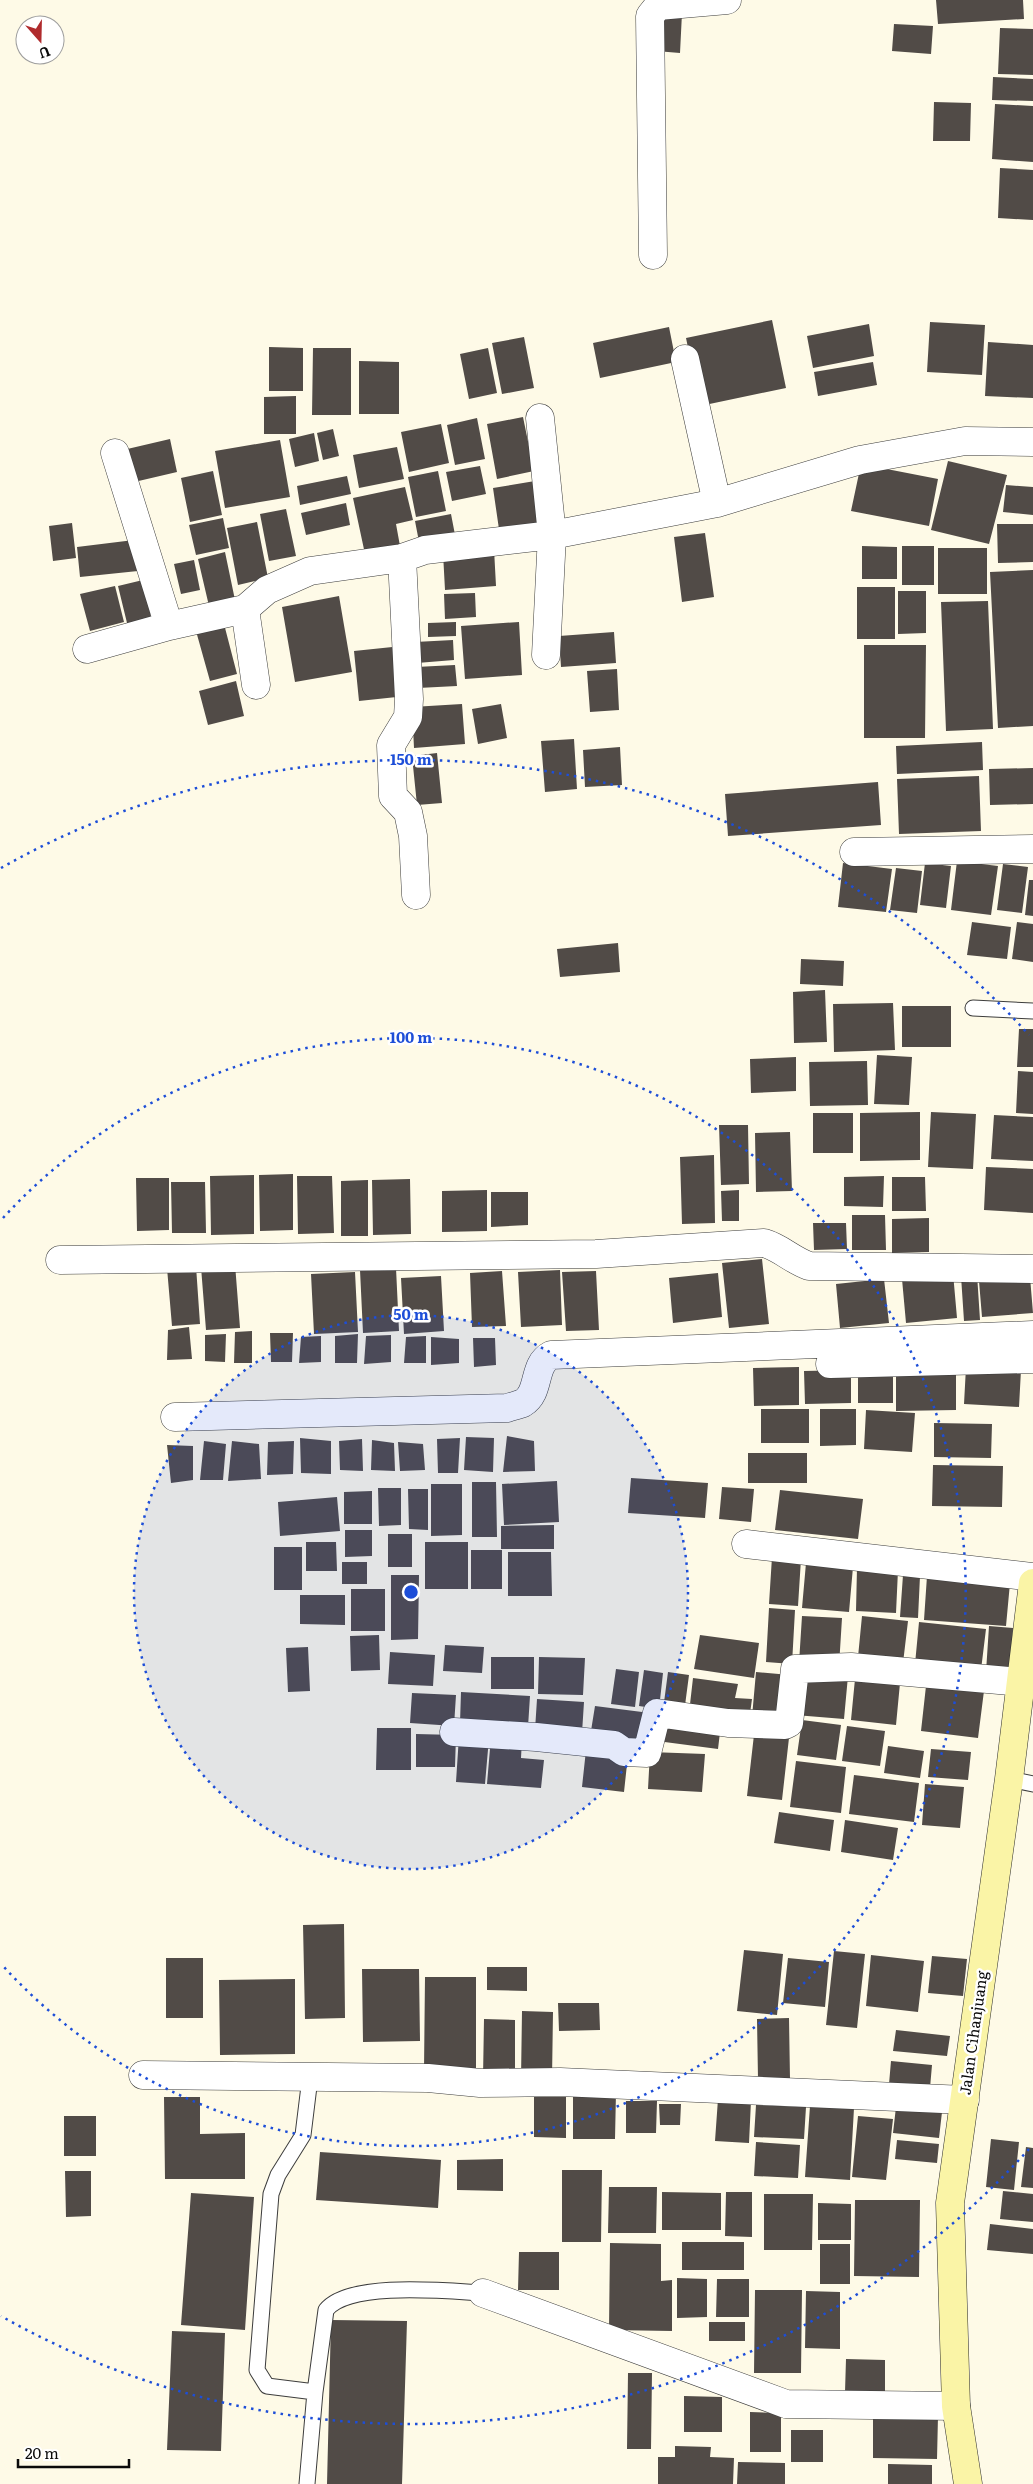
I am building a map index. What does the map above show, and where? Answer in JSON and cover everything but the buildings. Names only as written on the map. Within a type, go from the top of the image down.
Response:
[{"type":"main road","name":"Jalan Cihanjuang","points":[[968,2484],[956,2406],[950,2203],[965,2100],[1021,1781],[1021,1682],[1033,1583]]},
{"type":"street","points":[[653,255],[650,16],[658,6],[727,0]]},
{"type":"street","points":[[685,359],[717,503]]},
{"type":"street","points":[[540,418],[552,536],[546,655]]},
{"type":"street","points":[[87,649],[169,626],[245,609],[267,590],[310,571],[402,558],[425,550],[552,536],[717,503],[860,460],[965,442],[1033,442]]},
{"type":"street","points":[[116,453],[169,626]]},
{"type":"street","points":[[402,558],[409,699],[408,717],[391,745],[393,796],[408,812],[413,836],[416,894]]},
{"type":"street","points":[[245,609],[256,685]]},
{"type":"street","points":[[854,852],[1033,849]]},
{"type":"street","points":[[60,1260],[596,1254],[764,1243],[778,1247],[798,1262],[809,1266],[1033,1268]]},
{"type":"street","points":[[175,1417],[507,1408],[523,1403],[531,1395],[543,1359],[551,1355],[1033,1335]]},
{"type":"street","points":[[830,1364],[1033,1359]]},
{"type":"street","points":[[746,1544],[1033,1576]]},
{"type":"street","points":[[454,1732],[614,1745],[624,1752],[647,1753],[658,1713],[728,1723],[785,1725],[789,1723],[796,1669],[851,1667],[1021,1682]]},
{"type":"street","points":[[143,2075],[428,2078],[480,2083],[560,2082],[965,2100]]},
{"type":"street","points":[[483,2293],[786,2404],[956,2406]]},
{"type":"lane","points":[[973,1008],[1033,1011]]},
{"type":"lane","points":[[310,2078],[303,2135],[278,2175],[271,2194],[257,2370],[267,2386],[315,2392]]},
{"type":"lane","points":[[307,2484],[315,2392],[326,2310],[329,2305],[338,2300],[373,2290],[483,2293]]}]
